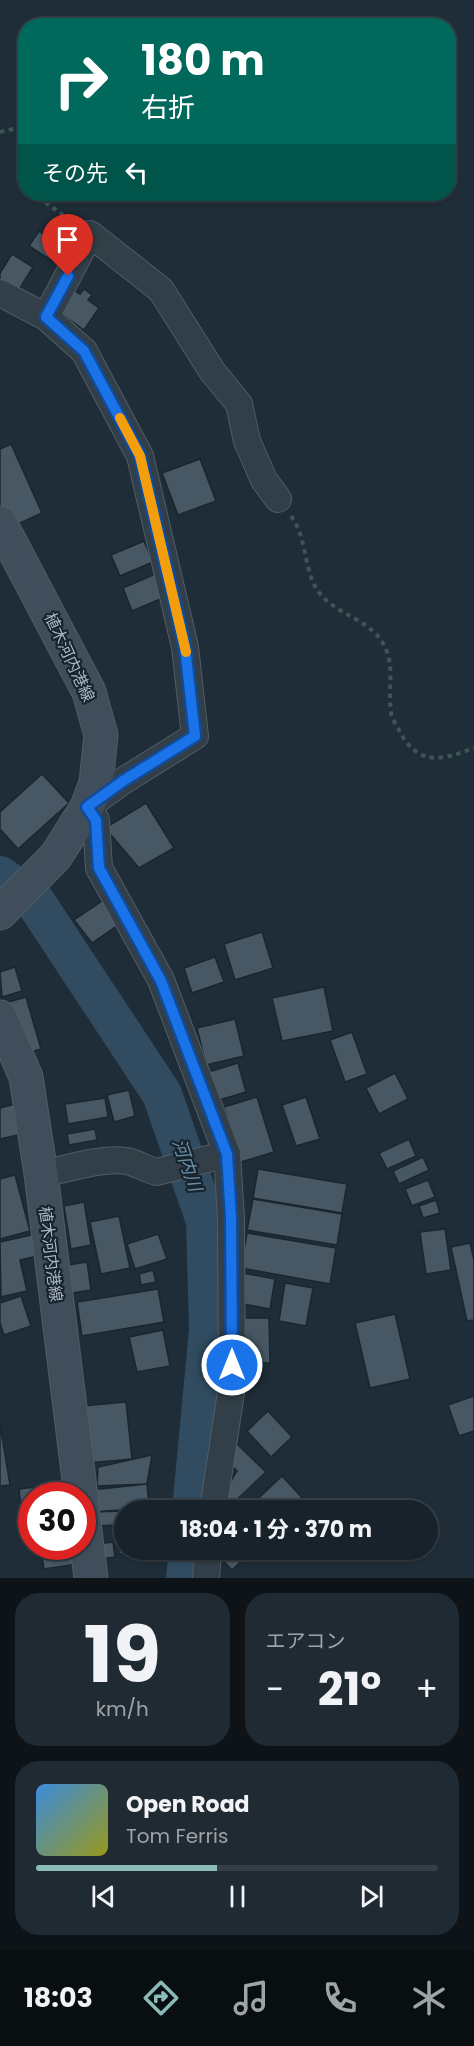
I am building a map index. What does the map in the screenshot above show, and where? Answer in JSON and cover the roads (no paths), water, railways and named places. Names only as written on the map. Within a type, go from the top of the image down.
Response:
[{"type":"main road","name":"植木河内港線","points":[[0,523],[89,692],[101,735],[96,783],[87,807],[57,856],[0,913]]},
{"type":"main road","name":"植木河内港線","points":[[0,1017],[26,1077],[41,1174],[79,1482]]},
{"type":"main road","points":[[89,1560],[91,1578]]},
{"type":"street","points":[[46,317],[90,234],[161,290],[212,371],[239,404],[247,441],[264,480],[278,499]]},
{"type":"street","points":[[0,293],[46,317],[84,351],[140,456],[185,647],[195,736],[123,781],[87,807],[96,820],[99,868],[161,981],[221,1156],[231,1218],[232,1386],[215,1500]]},
{"type":"street","points":[[41,1174],[104,1162],[127,1161],[146,1170],[157,1172],[221,1156]]},
{"type":"street","points":[[206,1578],[207,1560]]},
{"type":"waterway","name":"河内川","points":[[0,876],[34,900],[162,1094],[206,1221],[209,1330],[193,1500]]},
{"type":"waterway","name":"河内川","points":[[186,1578],[188,1560]]}]
